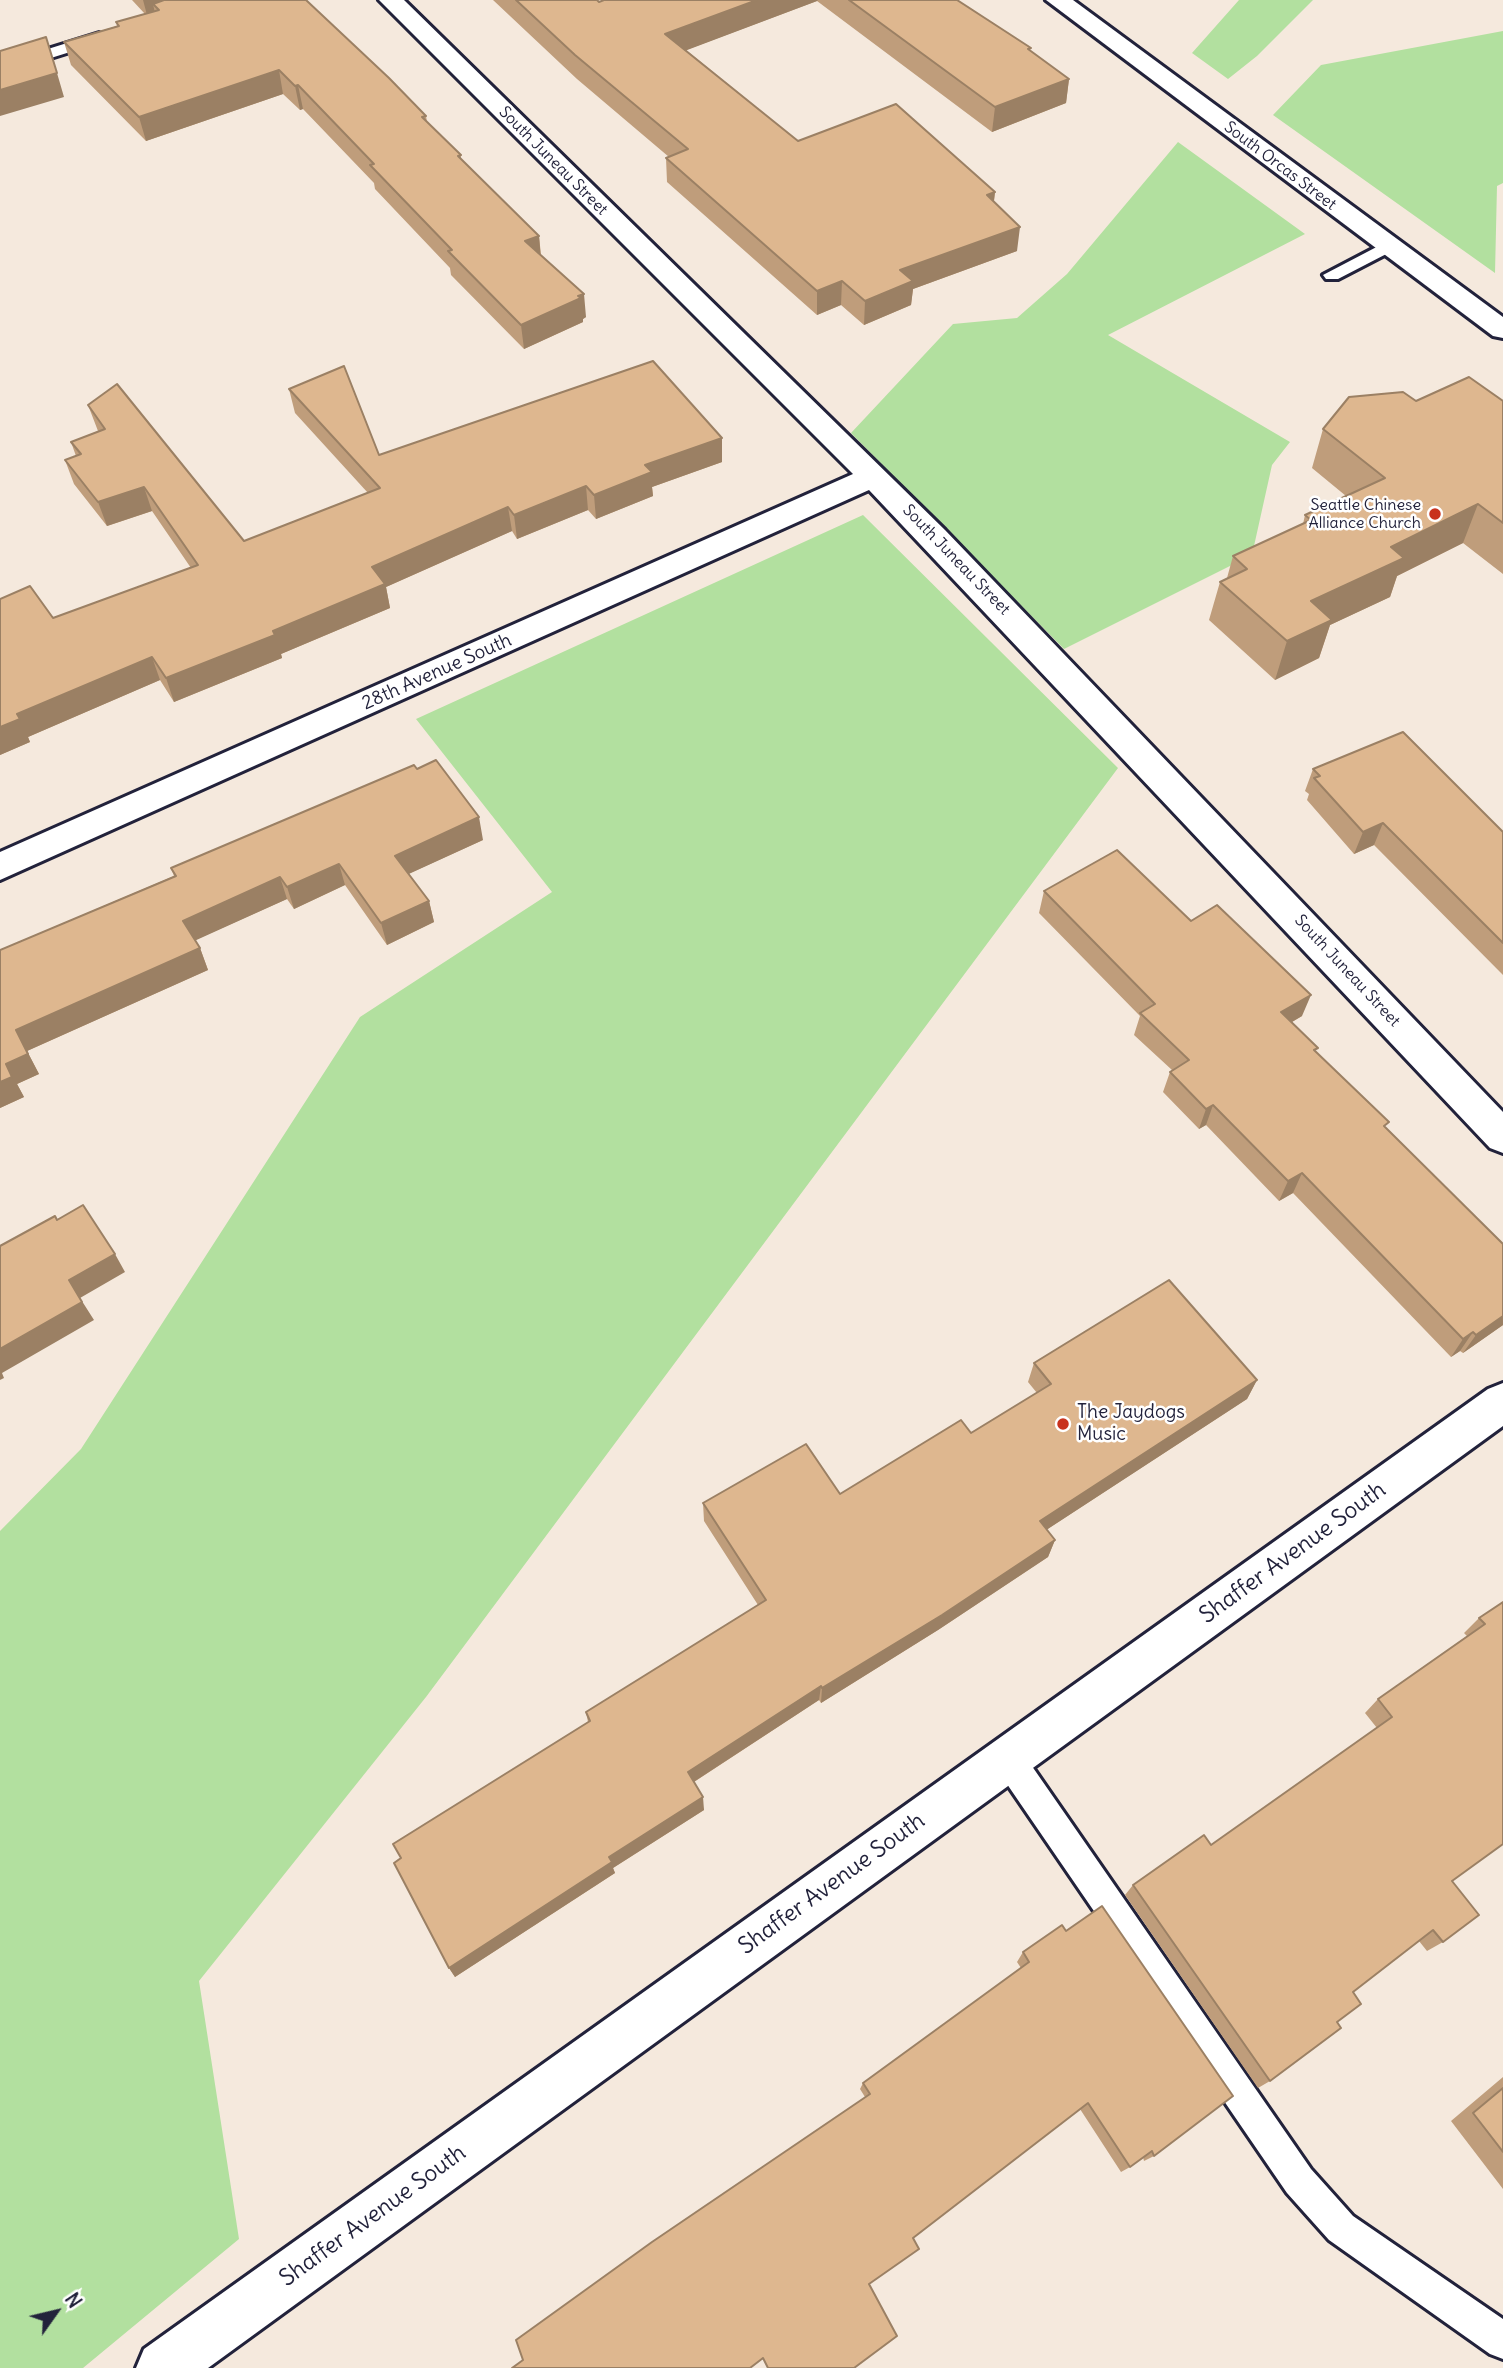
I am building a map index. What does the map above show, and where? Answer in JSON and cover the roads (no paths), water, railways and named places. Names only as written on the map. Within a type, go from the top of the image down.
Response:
[{"type":"street","name":"South Juneau Street","points":[[391,0],[873,477],[1139,750],[1503,1137]]},
{"type":"street","name":"South Orcas Street","points":[[1058,0],[1503,330]]},
{"type":"street","name":"28th Avenue South","points":[[0,867],[873,477]]},
{"type":"street","name":"Shaffer Avenue South","points":[[163,2368],[1503,1402]]},
{"type":"lane","points":[[0,69],[117,32]]},
{"type":"lane","points":[[1332,275],[1388,246]]},
{"type":"lane","points":[[1007,1757],[1299,2181],[1341,2228],[1503,2341]]},
{"type":"place","name":"Seattle Chinese Alliance Church","points":[[1435,514]]},
{"type":"place","name":"The Jaydogs Music","points":[[1063,1424]]}]
